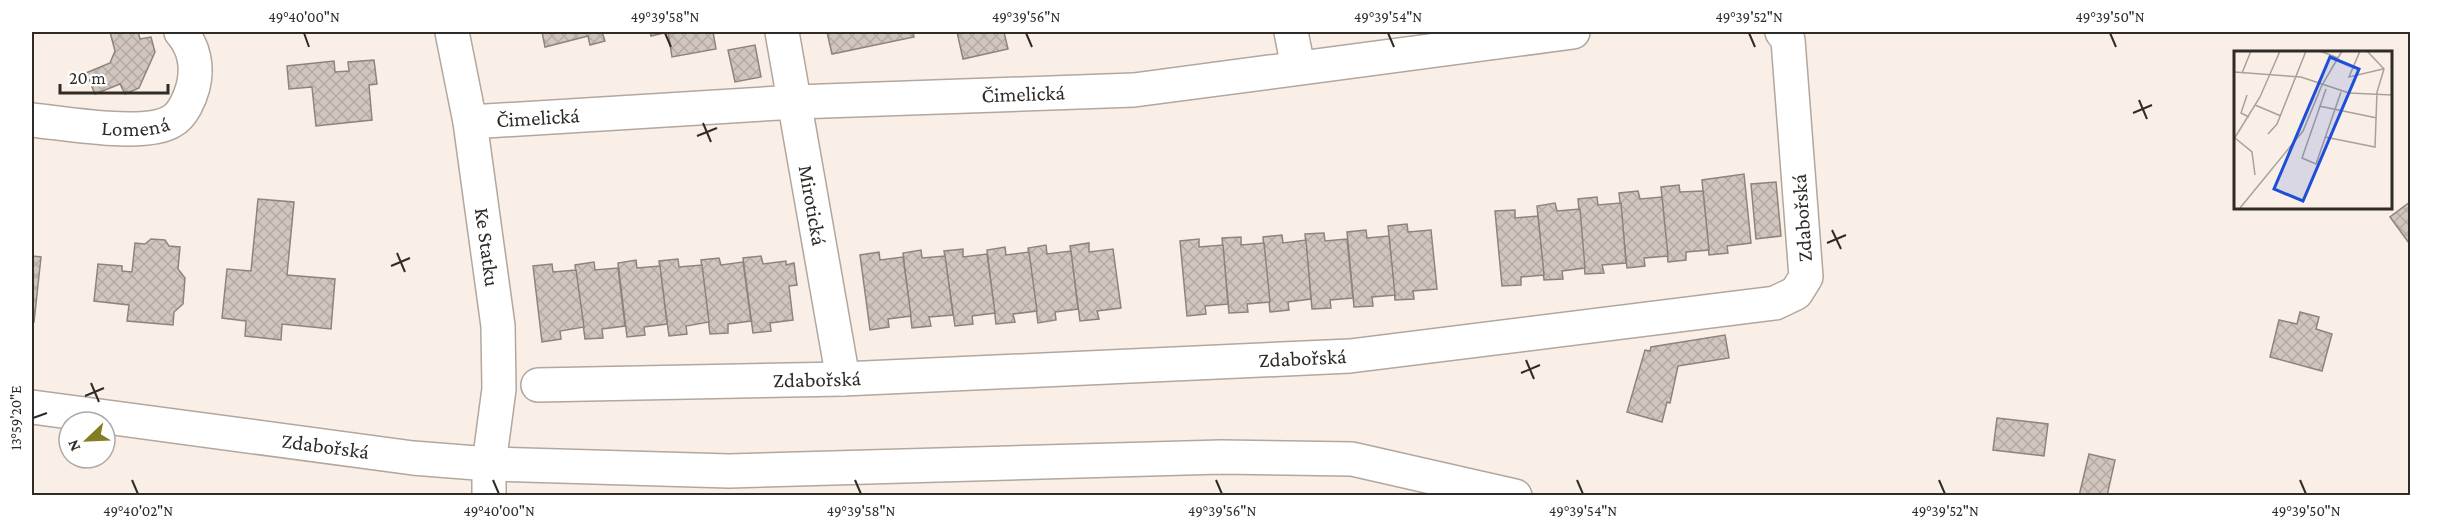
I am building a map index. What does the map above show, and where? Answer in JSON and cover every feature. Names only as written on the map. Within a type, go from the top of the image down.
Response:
[{"type":"street","name":"Lomená","points":[[32,120],[142,130],[173,121],[190,99],[197,70],[187,39],[181,32]]},
{"type":"street","name":"Ke Statku","points":[[452,32],[470,122],[498,326],[499,389],[489,480]]},
{"type":"street","name":"Mirotická","points":[[782,32],[843,379]]},
{"type":"street","points":[[1291,32],[1298,67]]},
{"type":"street","name":"Čimelická","points":[[470,122],[796,102],[1134,90],[1573,32]]},
{"type":"street","name":"Zdabořská","points":[[538,386],[843,379],[1350,356],[1775,303],[1796,293],[1806,277],[1788,40],[1782,32]]},
{"type":"street","name":"Zdabořská","points":[[32,407],[413,458],[489,480],[1221,457],[1352,459],[1515,495]]},
{"type":"building","points":[[110,32],[138,32],[140,39],[151,37],[155,52],[139,88],[125,94],[120,84],[95,94],[86,73],[110,63],[115,51]]},
{"type":"building","points":[[542,32],[602,32],[605,41],[590,45],[588,36],[545,47]]},
{"type":"building","points":[[650,32],[668,32],[651,36]]},
{"type":"building","points":[[668,32],[713,32],[716,49],[672,57]]},
{"type":"building","points":[[827,32],[913,32],[914,37],[832,54]]},
{"type":"building","points":[[957,32],[1004,32],[1008,49],[963,59]]},
{"type":"building","points":[[755,45],[761,77],[735,82],[728,50]]},
{"type":"building","points":[[374,60],[377,84],[369,85],[372,120],[316,126],[312,87],[289,89],[287,66],[334,61],[335,72],[349,71],[348,62]]},
{"type":"building","points":[[1744,174],[1751,243],[1727,246],[1728,253],[1709,255],[1702,180]]},
{"type":"building","points":[[1776,182],[1781,236],[1756,239],[1751,184]]},
{"type":"building","points":[[1679,185],[1680,192],[1703,191],[1709,250],[1686,252],[1686,260],[1668,262],[1661,187]]},
{"type":"building","points":[[1638,191],[1640,199],[1662,197],[1668,256],[1644,258],[1645,266],[1627,268],[1619,193]]},
{"type":"building","points":[[1597,197],[1598,205],[1621,203],[1626,263],[1602,265],[1604,273],[1585,274],[1578,199]]},
{"type":"building","points":[[258,199],[294,202],[287,275],[335,279],[331,329],[282,324],[281,340],[245,336],[246,321],[222,318],[227,269],[251,271]]},
{"type":"building","points":[[2410,202],[2410,242],[2409,243],[2390,217]]},
{"type":"building","points":[[1555,203],[1557,211],[1580,209],[1585,268],[1562,271],[1563,279],[1544,280],[1537,206]]},
{"type":"building","points":[[1515,210],[1515,218],[1538,216],[1544,275],[1521,277],[1521,285],[1502,286],[1495,211]]},
{"type":"building","points":[[1407,224],[1408,232],[1431,230],[1437,289],[1413,291],[1414,299],[1395,300],[1388,226]]},
{"type":"building","points":[[1366,230],[1367,238],[1389,236],[1395,295],[1372,297],[1373,306],[1354,307],[1347,232]]},
{"type":"building","points":[[1324,233],[1325,241],[1347,239],[1353,298],[1330,300],[1331,308],[1312,309],[1305,234]]},
{"type":"building","points":[[1282,235],[1283,243],[1306,240],[1311,299],[1288,302],[1289,310],[1270,312],[1263,237]]},
{"type":"building","points":[[1241,237],[1241,245],[1264,243],[1270,302],[1247,304],[1248,312],[1229,313],[1222,238]]},
{"type":"building","points":[[151,239],[165,240],[169,246],[180,247],[178,269],[185,278],[183,304],[174,312],[173,325],[127,321],[129,305],[94,301],[98,264],[122,266],[122,271],[132,272],[135,243],[145,244]]},
{"type":"building","points":[[1199,239],[1199,247],[1223,245],[1228,304],[1205,306],[1206,314],[1187,316],[1180,241]]},
{"type":"building","points":[[1089,243],[1089,252],[1113,249],[1121,308],[1097,311],[1099,319],[1080,321],[1070,246]]},
{"type":"building","points":[[1046,245],[1047,254],[1071,251],[1078,309],[1055,312],[1056,320],[1038,323],[1028,248]]},
{"type":"building","points":[[1005,247],[1006,255],[1029,252],[1037,311],[1013,314],[1015,322],[996,324],[987,250]]},
{"type":"building","points":[[963,249],[963,257],[987,254],[995,313],[972,316],[973,324],[955,326],[944,251]]},
{"type":"building","points":[[921,250],[922,258],[945,256],[953,315],[929,317],[931,326],[912,328],[903,253]]},
{"type":"building","points":[[879,252],[880,260],[903,257],[911,316],[888,319],[889,327],[870,330],[860,255]]},
{"type":"building","points":[[32,256],[41,257],[34,322],[32,322]]},
{"type":"building","points":[[761,256],[763,264],[786,261],[786,265],[794,263],[797,285],[789,286],[793,320],[770,323],[771,331],[753,333],[743,258]]},
{"type":"building","points":[[719,258],[721,265],[743,262],[751,321],[728,324],[728,333],[710,334],[701,260]]},
{"type":"building","points":[[678,259],[679,267],[702,265],[709,322],[686,326],[687,334],[669,336],[659,261]]},
{"type":"building","points":[[636,260],[637,268],[660,266],[667,324],[644,327],[645,335],[627,337],[618,263]]},
{"type":"building","points":[[594,262],[595,270],[618,268],[625,326],[602,329],[603,338],[585,339],[575,265]]},
{"type":"building","points":[[552,264],[553,272],[576,270],[584,327],[560,331],[561,339],[542,342],[533,266]]},
{"type":"building","points":[[2300,312],[2319,317],[2316,329],[2332,334],[2322,371],[2270,357],[2279,320],[2297,324]]},
{"type":"building","points":[[1725,335],[1729,358],[1678,366],[1670,403],[1667,402],[1662,422],[1627,412],[1645,350],[1650,351],[1651,347]]},
{"type":"building","points":[[1997,418],[2048,424],[2044,456],[1993,450]]},
{"type":"building","points":[[2089,454],[2115,460],[2107,496],[2079,496]]}]
